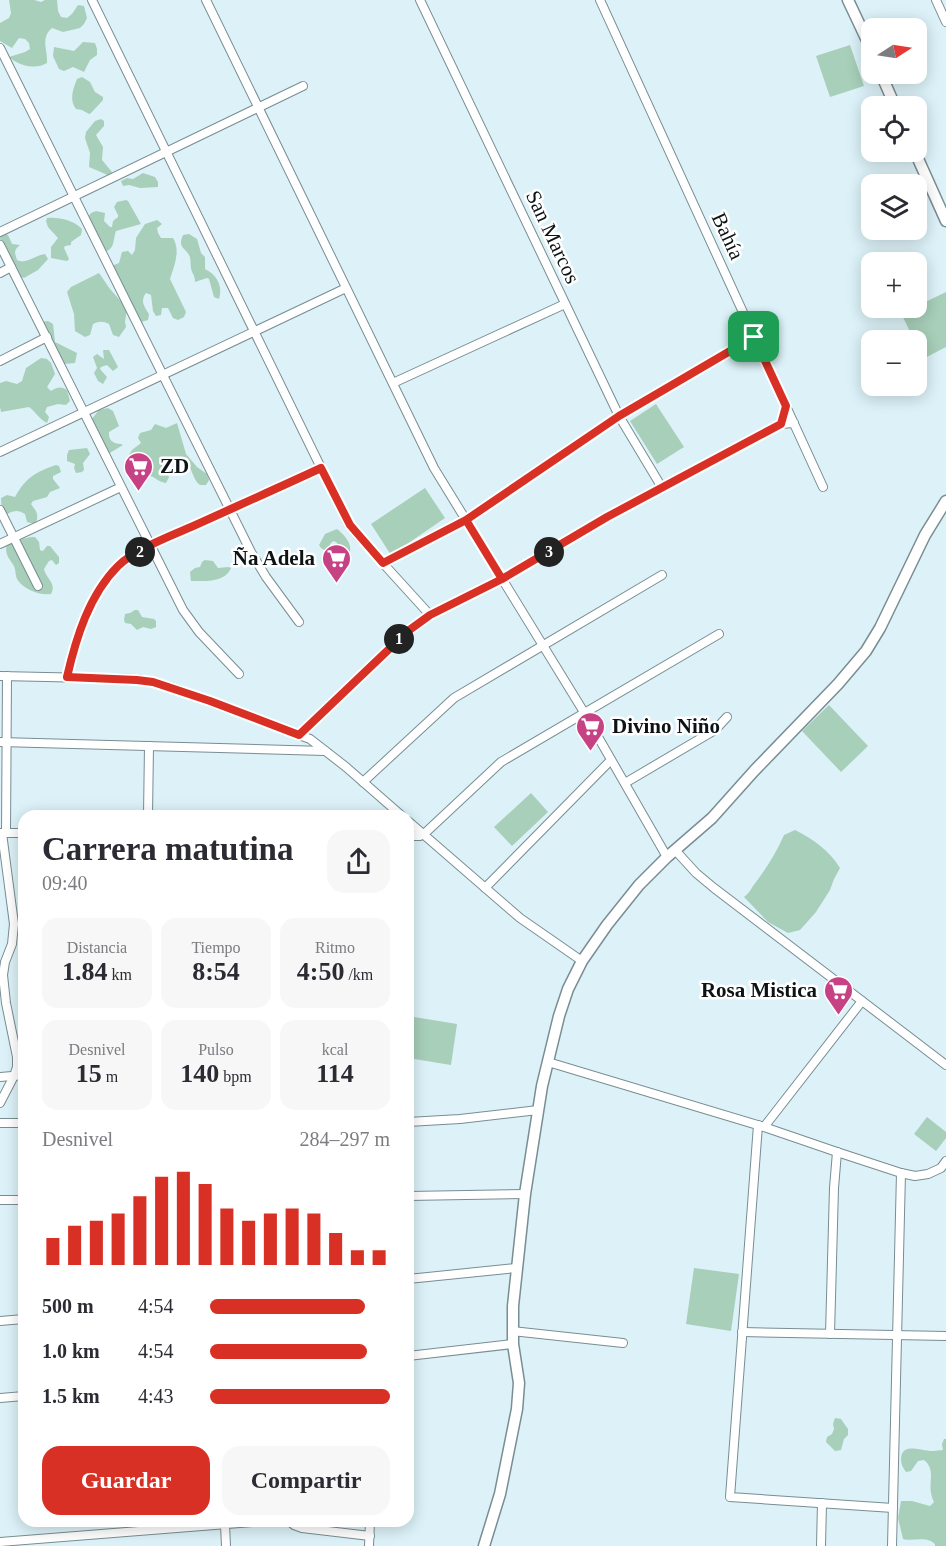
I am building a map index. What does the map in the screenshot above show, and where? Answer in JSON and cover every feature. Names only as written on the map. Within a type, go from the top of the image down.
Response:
[{"type":"street","points":[[92,0],[350,525],[430,615]]},
{"type":"street","points":[[206,0],[434,468],[584,713],[624,783],[671,854],[946,1065]]},
{"type":"street","name":"San Marcos","points":[[420,0],[619,416],[661,486]]},
{"type":"street","name":"Bahía","points":[[600,0],[823,487]]},
{"type":"street","points":[[848,0],[861,28]]},
{"type":"street","points":[[936,0],[946,22]]},
{"type":"street","points":[[0,48],[229,510],[266,578],[299,622]]},
{"type":"street","points":[[0,232],[303,86]]},
{"type":"street","points":[[919,162],[946,221]]},
{"type":"street","points":[[0,245],[183,610],[199,632],[239,674]]},
{"type":"street","points":[[0,273],[11,267]]},
{"type":"street","points":[[0,452],[346,288]]},
{"type":"street","points":[[393,383],[565,304]]},
{"type":"street","points":[[0,362],[46,337]]},
{"type":"street","points":[[383,563],[466,520],[619,416],[754,337]]},
{"type":"street","points":[[781,424],[786,406]]},
{"type":"street","points":[[299,735],[399,639],[430,615],[502,579],[661,486],[781,424],[794,423]]},
{"type":"street","points":[[67,677],[76,641],[93,602],[102,586],[121,563],[150,546],[321,468]]},
{"type":"street","points":[[0,544],[121,487]]},
{"type":"street","points":[[484,1546],[500,1494],[517,1409],[519,1383],[512,1331],[516,1268],[538,1110],[563,1003],[582,961],[639,885],[712,818],[866,651],[880,628],[925,535],[946,501]]},
{"type":"street","points":[[0,510],[38,586]]},
{"type":"street","points":[[363,782],[454,698],[662,575]]},
{"type":"street","points":[[414,836],[424,834],[501,762],[719,634]]},
{"type":"street","points":[[0,1103],[17,1068],[3,975],[12,944],[14,924],[3,833],[3,676],[137,680],[153,682],[210,701],[310,739],[395,810]]},
{"type":"street","points":[[624,783],[715,729],[727,717]]},
{"type":"street","points":[[4,742],[325,751]]},
{"type":"street","points":[[148,810],[149,746]]},
{"type":"street","points":[[486,888],[611,760]]},
{"type":"street","points":[[414,826],[520,918],[582,961]]},
{"type":"street","points":[[862,1001],[761,1126],[730,1497],[893,1508]]},
{"type":"street","points":[[548,1062],[761,1126],[901,1173],[915,1176],[928,1174],[941,1168],[946,1161]]},
{"type":"street","points":[[0,1077],[18,1076]]},
{"type":"street","points":[[414,1122],[538,1110]]},
{"type":"street","points":[[0,1123],[18,1123]]},
{"type":"street","points":[[830,1334],[837,1152]]},
{"type":"street","points":[[892,1546],[901,1173]]},
{"type":"street","points":[[414,1196],[525,1194]]},
{"type":"street","points":[[0,1200],[18,1200]]},
{"type":"street","points":[[414,1278],[516,1268]]},
{"type":"street","points":[[0,1321],[18,1320]]},
{"type":"street","points":[[512,1331],[622,1343]]},
{"type":"street","points":[[742,1332],[946,1336]]},
{"type":"street","points":[[414,1355],[513,1344]]},
{"type":"street","points":[[0,1398],[18,1396]]},
{"type":"street","points":[[821,1546],[822,1503]]},
{"type":"street","points":[[0,1542],[189,1527]]},
{"type":"street","points":[[226,1546],[227,1527]]},
{"type":"street","points":[[299,1527],[370,1536]]},
{"type":"street","points":[[369,1546],[370,1527]]},
{"type":"green space","points":[[9,0],[41,2],[57,0],[61,17],[67,18],[78,5],[84,6],[87,18],[80,28],[63,32],[52,28],[45,40],[47,63],[28,66],[9,57],[30,49],[25,39],[19,38],[12,48],[0,41],[0,23],[9,18],[11,13]]},
{"type":"green space","points":[[83,42],[95,43],[97,49],[97,55],[90,60],[84,72],[73,67],[64,71],[59,69],[53,56],[54,47],[74,51]]},
{"type":"green space","points":[[850,45],[861,77],[861,84],[864,86],[830,97],[816,56]]},
{"type":"green space","points":[[82,77],[90,82],[95,92],[103,97],[103,100],[89,114],[76,109],[73,102],[72,94],[77,79]]},
{"type":"green space","points":[[101,119],[104,121],[104,126],[96,135],[103,147],[102,160],[112,172],[113,175],[110,176],[89,167],[90,153],[85,138],[86,132],[95,121]]},
{"type":"green space","points":[[143,173],[155,177],[158,187],[123,186],[121,181],[127,178],[133,179]]},
{"type":"green space","points":[[126,200],[141,224],[116,231],[113,245],[107,251],[99,245],[89,216],[96,211],[105,213],[104,221],[112,227],[113,221],[118,217],[114,207],[117,202]]},
{"type":"green space","points":[[47,218],[66,220],[82,229],[81,235],[71,242],[71,245],[64,248],[69,259],[67,261],[51,258],[51,247],[58,238],[48,227]]},
{"type":"green space","points":[[157,220],[162,224],[157,228],[161,238],[173,238],[175,243],[176,258],[170,279],[186,312],[184,317],[178,320],[173,318],[168,308],[162,308],[161,315],[156,316],[151,295],[146,293],[143,301],[149,314],[148,320],[141,322],[135,320],[109,267],[119,263],[122,252],[128,251],[132,255],[136,238],[145,224]]},
{"type":"green space","points":[[0,234],[8,235],[12,244],[20,245],[15,250],[17,260],[27,261],[45,254],[48,259],[38,270],[24,278],[21,277],[2,248]]},
{"type":"green space","points":[[189,234],[197,239],[201,253],[205,257],[205,269],[218,281],[219,299],[214,297],[209,279],[195,282],[190,257],[181,243],[183,235]]},
{"type":"green space","points":[[99,273],[127,308],[126,327],[119,337],[113,335],[109,324],[103,322],[93,324],[90,335],[85,337],[75,331],[74,314],[67,292],[71,287]]},
{"type":"green space","points":[[946,292],[946,347],[927,357],[927,330],[909,330],[903,318],[927,318],[927,301]]},
{"type":"green space","points":[[48,321],[53,324],[55,342],[77,353],[75,363],[63,364],[46,347],[46,337],[40,322]]},
{"type":"green space","points":[[103,350],[109,350],[118,367],[113,371],[107,365],[101,367],[100,369],[107,377],[103,384],[98,381],[94,373],[97,368],[93,357],[97,354],[104,359]]},
{"type":"green space","points":[[41,358],[51,363],[55,374],[47,387],[51,391],[59,388],[67,390],[70,401],[66,405],[58,404],[47,407],[45,412],[49,417],[47,423],[29,407],[1,412],[0,383],[6,381],[17,384],[22,381],[26,368]]},
{"type":"green space","points":[[656,404],[684,447],[657,464],[630,421]]},
{"type":"green space","points":[[108,408],[113,411],[119,426],[109,432],[109,437],[113,442],[123,445],[108,454],[91,420],[99,410]]},
{"type":"green space","points":[[177,423],[186,454],[197,467],[207,474],[209,480],[206,485],[198,483],[187,464],[173,458],[167,460],[165,465],[169,477],[166,483],[134,471],[136,465],[129,455],[141,443],[138,438],[140,433],[151,430],[155,424],[166,428]]},
{"type":"green space","points":[[87,448],[90,454],[83,463],[84,470],[76,473],[75,464],[67,461],[69,450]]},
{"type":"green space","points":[[56,465],[59,466],[61,472],[53,476],[53,479],[60,488],[50,492],[47,497],[33,501],[31,504],[37,516],[35,524],[27,522],[25,514],[19,511],[2,517],[1,498],[7,495],[15,497],[32,476]]},
{"type":"green space","points":[[425,488],[445,518],[391,555],[371,524]]},
{"type":"green space","points":[[337,529],[345,536],[349,544],[350,552],[346,562],[339,561],[336,557],[340,547],[336,542],[333,541],[330,544],[330,550],[326,551],[319,545],[325,534]]},
{"type":"green space","points":[[35,537],[39,542],[40,550],[43,551],[50,546],[59,557],[59,563],[56,565],[52,560],[49,561],[44,569],[53,587],[51,594],[42,594],[23,586],[16,577],[14,566],[7,553],[7,544]]},
{"type":"green space","points":[[205,560],[213,561],[218,568],[231,568],[219,579],[191,581],[190,572],[200,567]]},
{"type":"green space","points":[[138,610],[142,617],[154,619],[156,627],[151,629],[143,627],[137,630],[131,624],[125,623],[125,614]]},
{"type":"green space","points":[[829,705],[868,746],[841,772],[802,731]]},
{"type":"green space","points":[[531,793],[548,812],[512,846],[494,827]]},
{"type":"green space","points":[[795,830],[820,846],[840,868],[816,912],[800,930],[788,933],[768,922],[744,897],[770,862],[784,835]]},
{"type":"green space","points":[[414,1017],[457,1024],[451,1065],[414,1059]]},
{"type":"green space","points":[[927,1117],[946,1132],[946,1138],[936,1151],[914,1134]]},
{"type":"green space","points":[[694,1268],[739,1274],[731,1331],[686,1324]]},
{"type":"green space","points":[[835,1418],[841,1419],[848,1429],[848,1435],[844,1439],[841,1450],[835,1451],[826,1442],[834,1429]]},
{"type":"green space","points":[[944,1439],[946,1439],[946,1546],[935,1546],[931,1541],[924,1539],[903,1539],[898,1518],[901,1501],[912,1501],[930,1506],[934,1502],[928,1464],[924,1460],[918,1461],[911,1471],[906,1472],[901,1463],[902,1454],[909,1449],[943,1450]]},
{"type":"place","name":"ZD","points":[[139,492]]},
{"type":"place","name":"Ña Adela","points":[[336,584]]},
{"type":"place","name":"Divino Niño","points":[[591,752]]},
{"type":"place","name":"Rosa Mistica","points":[[838,1016]]},
{"type":"route","points":[[754,337],[619,416],[466,520],[502,579],[430,615],[408,631],[299,735],[153,682],[67,677],[76,641],[93,602],[102,586],[121,563],[150,546],[321,468],[350,525],[383,563],[466,520],[502,579],[661,486],[781,424],[786,406],[754,337]]}]
